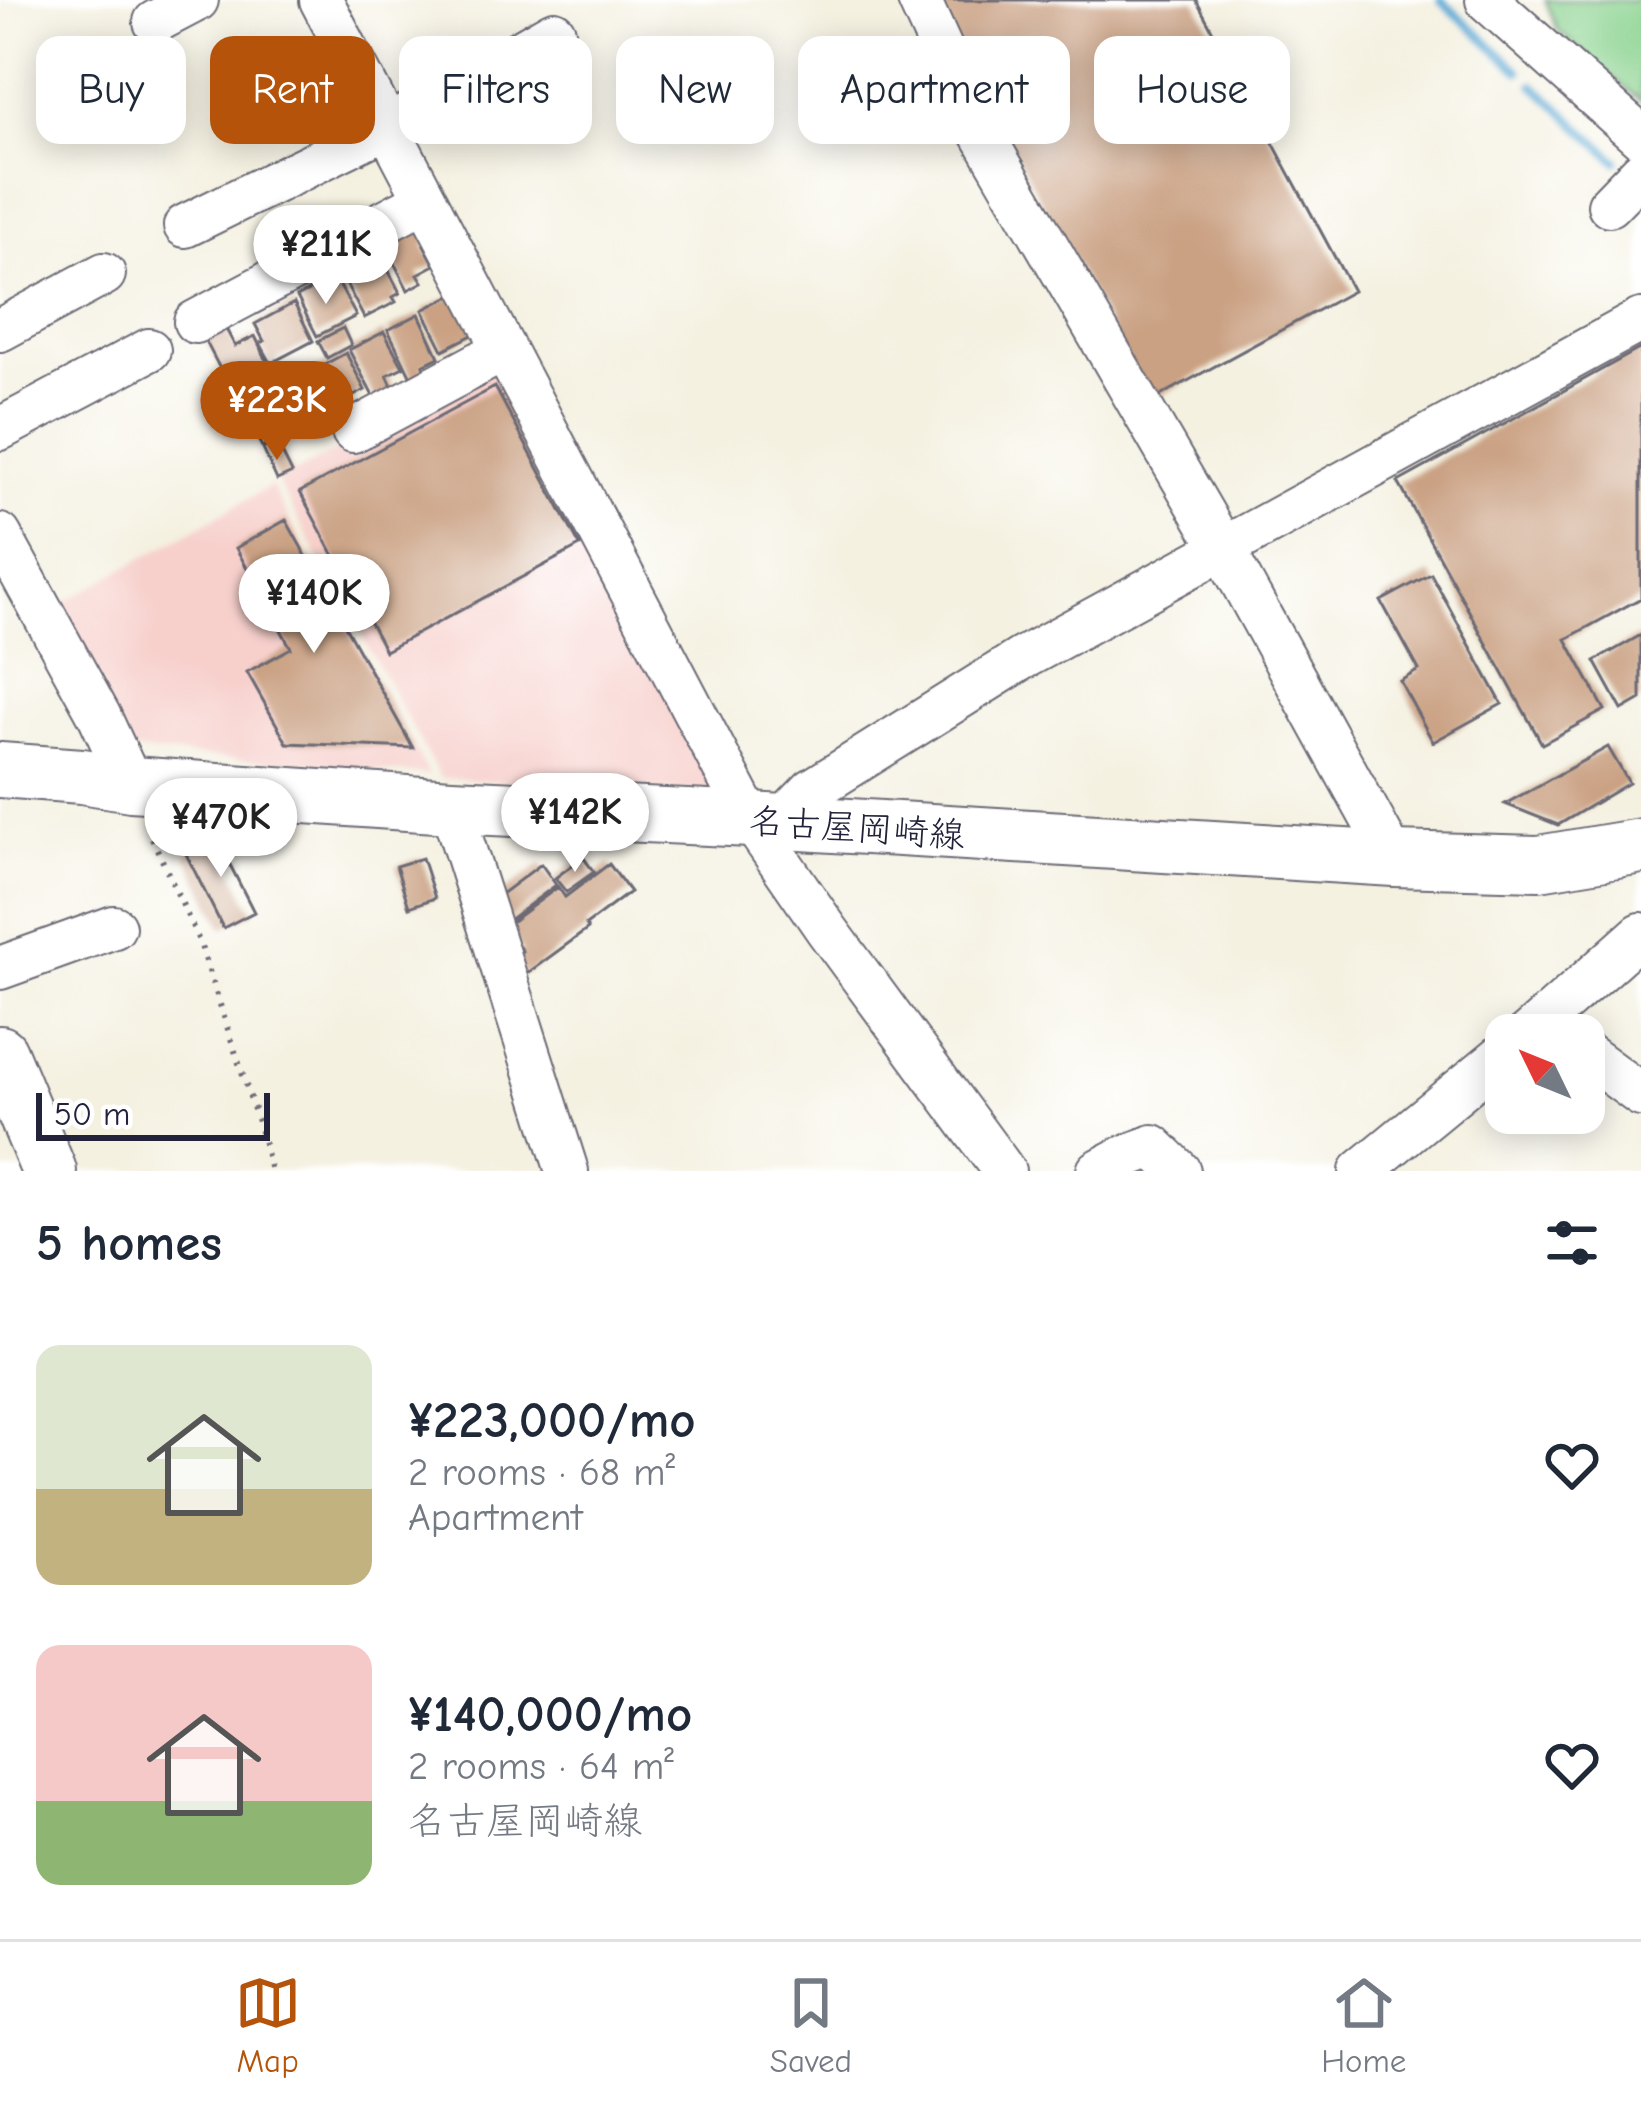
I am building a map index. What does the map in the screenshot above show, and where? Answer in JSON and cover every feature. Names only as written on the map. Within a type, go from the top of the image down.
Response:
[{"type":"main road","name":"名古屋岡崎線","points":[[0,770],[130,784],[451,806],[1394,859],[1539,863],[1641,846]]},
{"type":"main road","points":[[0,1053],[49,1171]]},
{"type":"street","points":[[155,22],[197,0]]},
{"type":"street","points":[[321,0],[504,350],[826,930],[1004,1171]]},
{"type":"street","points":[[920,0],[973,118],[1224,550],[1394,859]]},
{"type":"street","points":[[1487,0],[1641,137]]},
{"type":"street","points":[[185,226],[387,127],[554,32]]},
{"type":"street","points":[[1609,205],[1641,172]]},
{"type":"street","points":[[196,322],[425,200]]},
{"type":"street","points":[[0,330],[104,274]]},
{"type":"street","points":[[766,821],[1021,659],[1641,320]]},
{"type":"street","points":[[0,429],[149,350]]},
{"type":"street","points":[[353,431],[504,350]]},
{"type":"street","points":[[0,535],[99,715],[130,784]]},
{"type":"street","points":[[451,806],[567,1171]]},
{"type":"street","points":[[0,968],[114,927]]},
{"type":"street","points":[[1560,1014],[1641,934]]},
{"type":"street","points":[[1605,1068],[1641,1095]]},
{"type":"street","points":[[1361,1171],[1485,1069]]},
{"type":"street","points":[[1098,1171],[1154,1146],[1179,1171]]},
{"type":"path","points":[[152,838],[200,943],[271,1171]]},
{"type":"shaded area","points":[[497,364],[723,793],[440,778],[277,482]]},
{"type":"shaded area","points":[[271,486],[429,775],[134,751],[52,609]]},
{"type":"green space","points":[[1545,0],[1641,0],[1641,101],[1558,31]]},
{"type":"building","points":[[933,0],[1196,0],[1215,36],[1094,36],[1094,144],[1274,144],[1353,291],[1149,402],[1010,144],[1070,144],[1070,36],[952,36]]},
{"type":"building","points":[[421,224],[430,242],[424,245],[435,265],[418,274],[423,282],[408,290],[384,243]]},
{"type":"building","points":[[380,254],[400,293],[393,297],[396,302],[364,318],[341,274]]},
{"type":"building","points":[[335,277],[356,316],[317,336],[297,297]]},
{"type":"building","points":[[458,292],[478,332],[443,350],[423,310]]},
{"type":"building","points":[[294,303],[313,341],[271,363],[255,324]]},
{"type":"building","points":[[419,314],[439,357],[423,365],[428,374],[413,381],[388,330]]},
{"type":"building","points":[[343,328],[351,345],[327,358],[318,341]]},
{"type":"building","points":[[226,329],[235,346],[255,336],[271,369],[231,390],[205,340]]},
{"type":"building","points":[[384,332],[403,367],[387,375],[394,390],[375,400],[349,350]]},
{"type":"building","points":[[1641,348],[1641,598],[1566,639],[1605,710],[1542,744],[1398,482]]},
{"type":"building","points":[[346,353],[365,390],[329,403],[312,371]]},
{"type":"building","points":[[275,369],[283,384],[309,371],[321,406],[327,403],[337,423],[328,428],[317,407],[321,422],[302,432],[299,426],[295,428],[266,375]]},
{"type":"building","points":[[495,387],[580,546],[385,651],[300,492]]},
{"type":"building","points":[[272,392],[292,431],[262,447],[241,408]]},
{"type":"building","points":[[270,445],[276,456],[282,453],[292,473],[277,480],[263,449]]},
{"type":"building","points":[[286,520],[413,748],[287,743],[247,672],[291,648],[236,548]]},
{"type":"building","points":[[1431,574],[1502,704],[1433,742],[1400,681],[1419,670],[1381,601]]},
{"type":"building","points":[[1641,635],[1641,699],[1622,710],[1595,661]]},
{"type":"building","points":[[1608,747],[1629,783],[1558,825],[1505,804]]},
{"type":"building","points":[[229,833],[237,850],[225,855],[254,912],[223,928],[186,854]]},
{"type":"building","points":[[583,857],[594,872],[566,892],[555,878]]},
{"type":"building","points":[[422,858],[435,898],[409,907],[396,866]]},
{"type":"building","points":[[541,864],[556,885],[508,921],[493,900]]},
{"type":"building","points":[[609,864],[630,892],[525,975],[512,958],[522,951],[504,927],[558,887],[565,897]]},
{"type":"waterway","points":[[1441,0],[1519,71]]},
{"type":"waterway","points":[[1534,85],[1617,161]]}]
